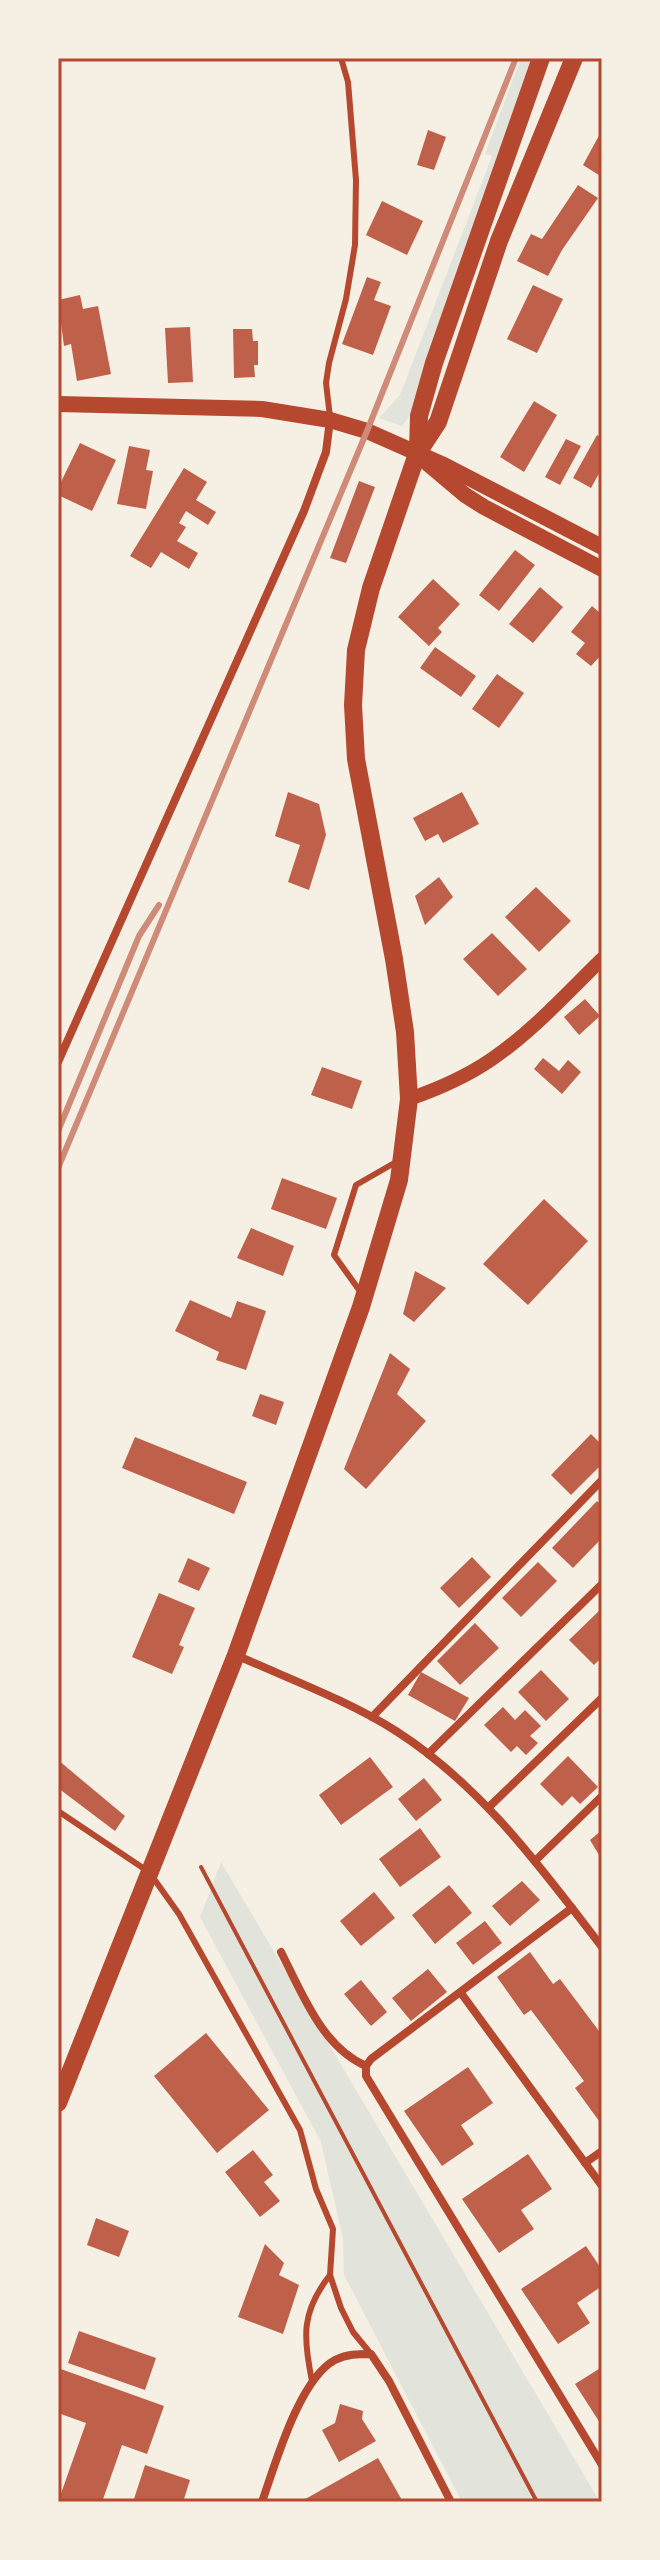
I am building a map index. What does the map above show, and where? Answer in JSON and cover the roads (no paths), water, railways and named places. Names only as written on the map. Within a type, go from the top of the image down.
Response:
[{"type":"main road","points":[[417,454],[419,416],[434,363],[541,58]]},
{"type":"main road","points":[[58,2103],[236,1655],[364,1297],[389,1218],[404,1158],[409,1099],[405,1032],[394,959],[356,759],[353,675],[360,624],[417,454],[438,422],[499,241],[574,58]]},
{"type":"main road","points":[[58,404],[262,409],[330,420],[367,431],[491,488],[602,547]]},
{"type":"main road","points":[[417,454],[484,507],[602,569]]},
{"type":"street","points":[[58,1062],[304,511],[326,452],[330,420]]},
{"type":"street","points":[[409,1099],[465,1076],[493,1059],[522,1036],[602,959]]},
{"type":"street","points":[[372,1717],[602,1480]]},
{"type":"street","points":[[428,1754],[602,1584]]},
{"type":"street","points":[[236,1655],[372,1717],[428,1754],[489,1807],[602,1947]]},
{"type":"street","points":[[489,1807],[602,1698]]},
{"type":"street","points":[[535,1861],[602,1796]]},
{"type":"street","points":[[572,1908],[371,2059],[366,2066],[366,2076],[602,2465]]},
{"type":"street","points":[[281,1952],[320,2025],[336,2046],[366,2066]]},
{"type":"street","points":[[461,1993],[602,2186]]},
{"type":"street","points":[[585,2163],[602,2151]]},
{"type":"street","points":[[262,2502],[290,2422],[312,2381],[332,2362],[350,2354],[371,2354],[389,2381],[451,2502]]},
{"type":"lane","points":[[330,420],[326,383],[355,245],[356,180],[350,96],[341,58]]},
{"type":"lane","points":[[364,1297],[334,1255],[356,1185],[404,1158]]},
{"type":"lane","points":[[58,1811],[149,1872],[179,1914],[300,2130],[316,2189],[333,2229],[330,2275],[353,2332],[371,2354]]},
{"type":"lane","points":[[312,2381],[305,2348],[308,2315],[315,2294],[330,2275]]},
{"type":"railway","points":[[58,1168],[367,431],[516,58]]},
{"type":"railway","points":[[58,1131],[139,936],[159,905]]}]
